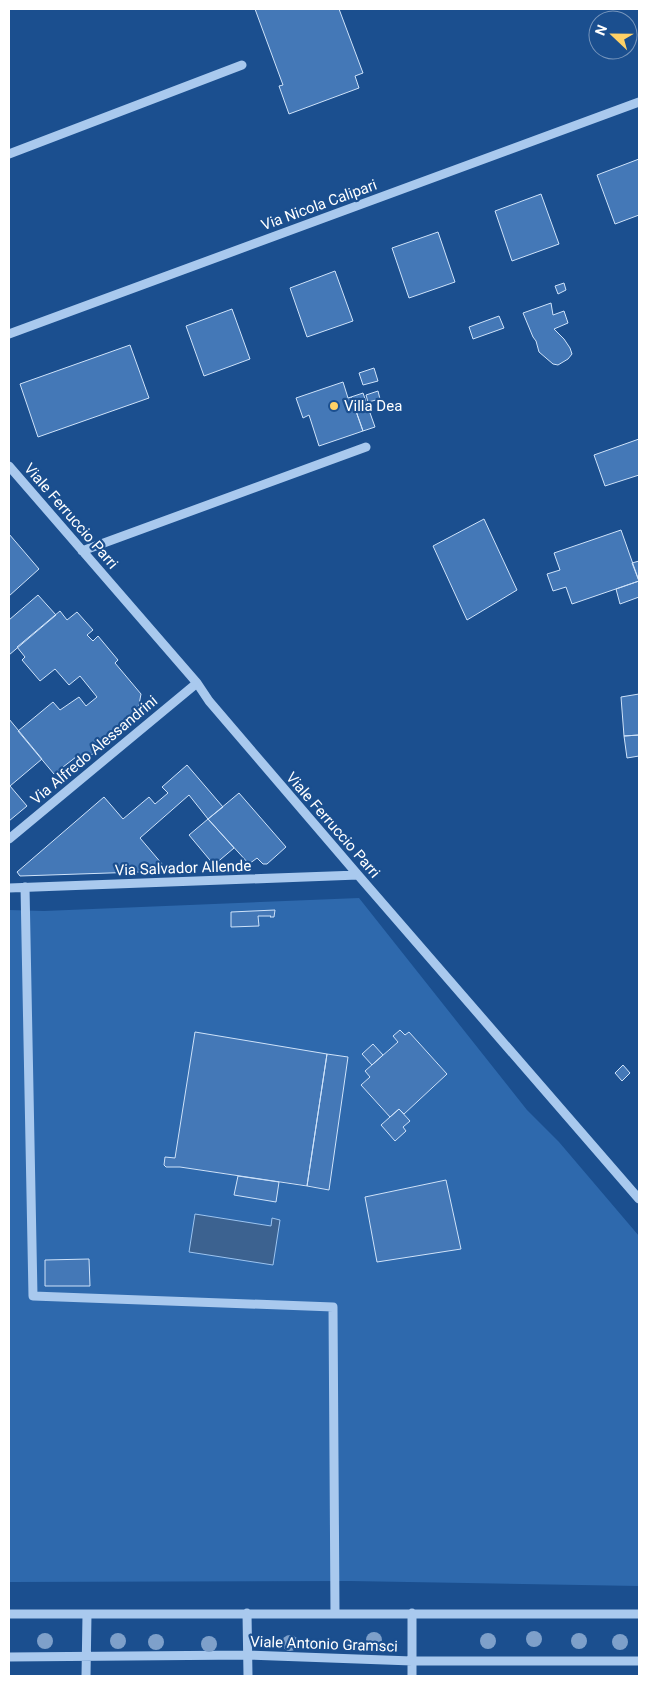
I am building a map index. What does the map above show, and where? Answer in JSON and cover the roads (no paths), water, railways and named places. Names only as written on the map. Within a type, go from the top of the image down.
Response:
[{"type":"street","points":[[9,154],[242,65]]},
{"type":"street","name":"Via Nicola Calipari","points":[[9,334],[639,102]]},
{"type":"street","points":[[82,551],[366,447]]},
{"type":"street","name":"Viale Ferruccio Parri","points":[[10,468],[197,683],[209,701],[358,875],[639,1199]]},
{"type":"street","name":"Via Alfredo Alessandrini","points":[[9,839],[197,683]]},
{"type":"street","name":"Via Salvador Allende","points":[[9,888],[358,875]]},
{"type":"street","points":[[26,887],[33,1296],[333,1307],[335,1613]]},
{"type":"street","points":[[247,1613],[248,1676]]},
{"type":"street","points":[[412,1613],[412,1676]]},
{"type":"street","name":"Viale Antonio Gramsci","points":[[9,1614],[639,1614]]},
{"type":"street","points":[[86,1676],[87,1615]]},
{"type":"street","name":"Viale Antonio Gramsci","points":[[9,1657],[248,1655],[412,1661],[639,1661]]},
{"type":"place","name":"Villa Dea","points":[[334,406]]}]
